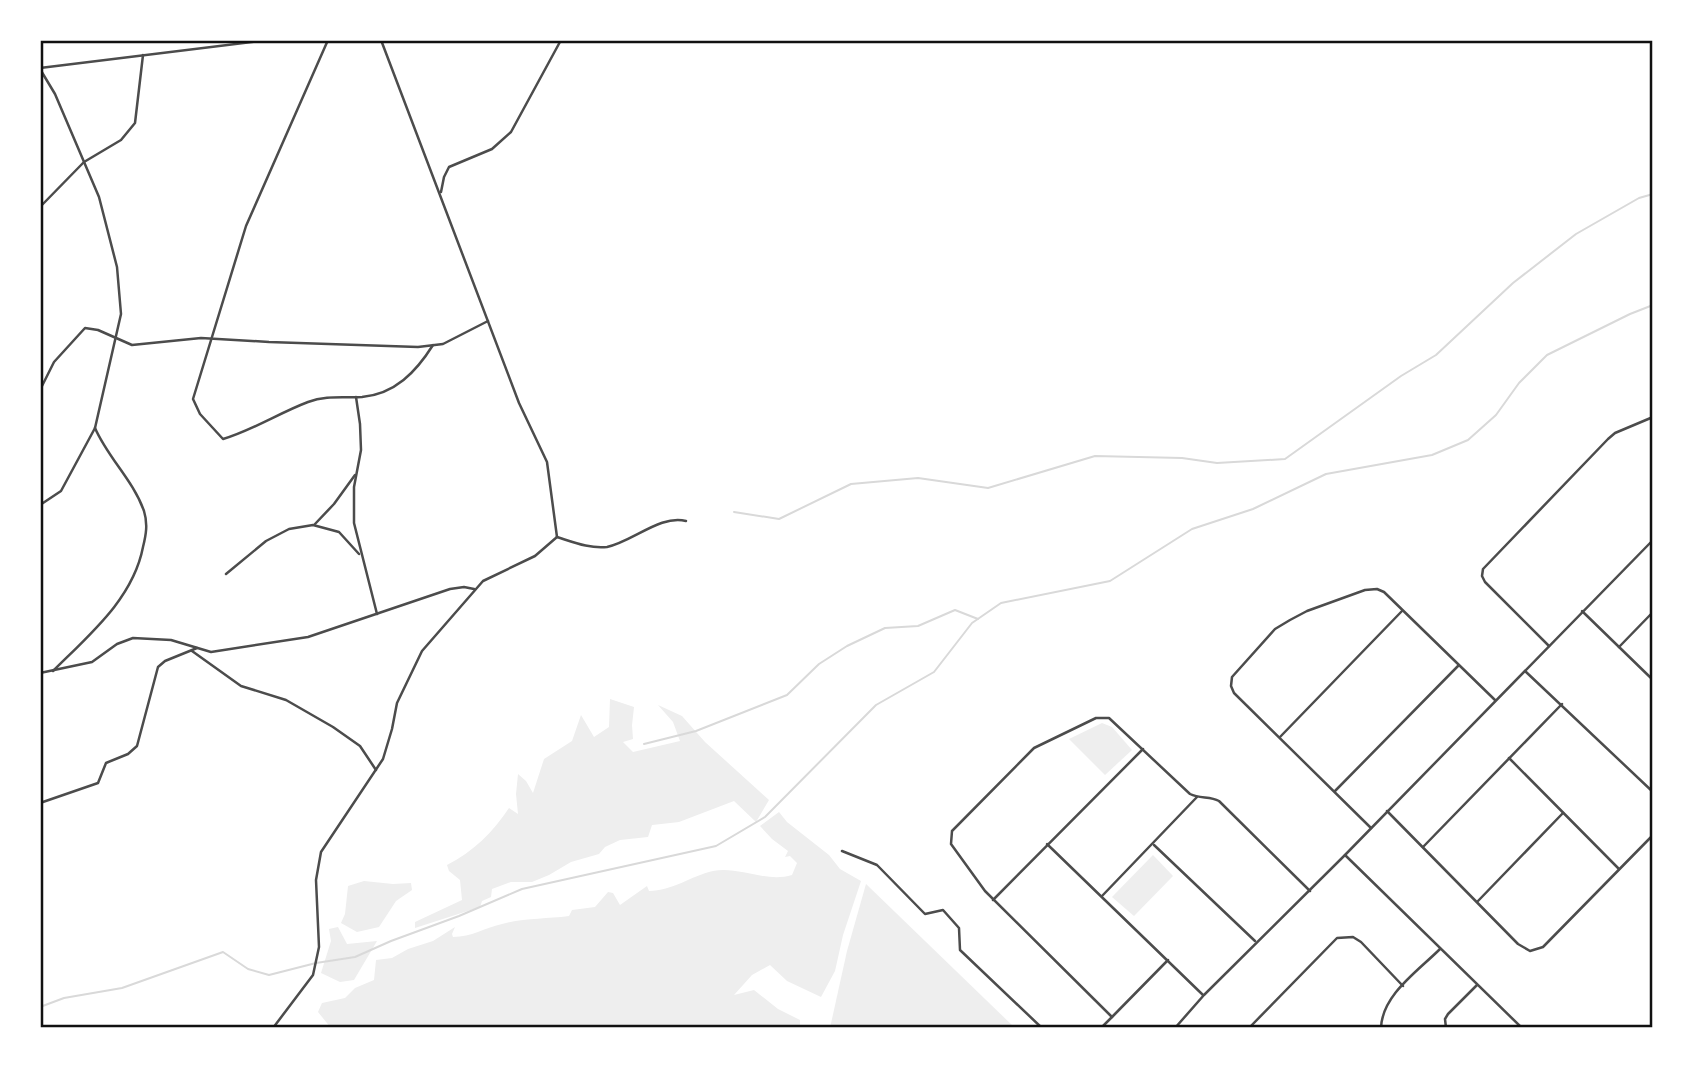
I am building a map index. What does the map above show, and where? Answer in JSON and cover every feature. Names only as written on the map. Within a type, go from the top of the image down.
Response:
[{"type":"street","points":[[40,505],[61,491],[95,428],[121,314],[117,267],[99,197],[55,94],[40,69],[269,40]]},
{"type":"street","points":[[328,40],[246,226],[193,399],[200,414],[223,439],[310,401],[333,397],[364,397],[404,382],[433,345]]},
{"type":"street","points":[[274,1028],[314,972],[319,947],[316,880],[321,852],[383,759],[399,696],[422,651],[483,581],[535,556],[549,547],[557,537],[547,462],[519,403],[381,40]]},
{"type":"street","points":[[440,195],[449,167],[492,149],[511,132],[561,40]]},
{"type":"street","points":[[40,207],[84,162],[121,140],[135,123],[143,55]]},
{"type":"street","points":[[40,390],[54,362],[85,328],[98,330],[132,345],[212,338],[418,347],[443,344],[488,321]]},
{"type":"street","points":[[356,397],[361,450],[354,487],[354,523],[377,614]]},
{"type":"street","points":[[1549,646],[1485,582],[1483,569],[1615,433],[1653,417]]},
{"type":"street","points":[[54,671],[102,621],[133,581],[140,566],[147,529],[143,508],[103,446],[95,428]]},
{"type":"street","points":[[313,525],[334,504],[357,472]]},
{"type":"street","points":[[557,537],[589,546],[604,547],[624,542],[671,520],[686,521]]},
{"type":"street","points":[[226,574],[266,541],[289,529],[313,525],[339,532],[361,556]]},
{"type":"street","points":[[1175,1028],[1204,995],[1310,891],[1653,540]]},
{"type":"street","points":[[1371,828],[1234,693],[1231,681],[1237,670],[1275,629],[1307,611],[1370,588],[1384,592],[1496,701]]},
{"type":"street","points":[[40,673],[92,662],[117,644],[133,638],[171,640],[220,652],[308,637],[450,589],[474,589]]},
{"type":"street","points":[[1280,737],[1403,611]]},
{"type":"street","points":[[1582,611],[1653,680]]},
{"type":"street","points":[[1619,647],[1653,612]]},
{"type":"street","points":[[40,803],[98,783],[106,763],[133,752],[137,746],[156,671],[165,661],[197,648]]},
{"type":"street","points":[[192,651],[241,686],[286,700],[333,727],[360,746],[376,770]]},
{"type":"street","points":[[1335,791],[1459,665]]},
{"type":"street","points":[[1525,671],[1653,792]]},
{"type":"street","points":[[1423,847],[1562,704]]},
{"type":"street","points":[[1112,1017],[993,900],[951,844],[955,827],[1034,748],[1096,718],[1113,719],[1197,797],[1219,801],[1310,891]]},
{"type":"street","points":[[993,900],[1143,749]]},
{"type":"street","points":[[1509,758],[1619,869]]},
{"type":"street","points":[[1102,896],[1154,845],[1197,797]]},
{"type":"street","points":[[1387,811],[1518,944],[1530,951],[1543,947],[1653,835]]},
{"type":"street","points":[[1477,902],[1563,813]]},
{"type":"street","points":[[1047,844],[1204,995]]},
{"type":"street","points":[[1154,845],[1256,942]]},
{"type":"street","points":[[842,851],[877,865],[925,914],[943,910],[958,927],[960,950],[1042,1028]]},
{"type":"street","points":[[1345,855],[1522,1028]]},
{"type":"street","points":[[1249,1028],[1329,943],[1337,938],[1353,937],[1361,942],[1403,986]]},
{"type":"street","points":[[1381,1028],[1384,1011],[1392,998],[1440,949]]},
{"type":"street","points":[[1101,1028],[1168,960]]},
{"type":"street","points":[[1446,1028],[1445,1019],[1448,1014],[1477,985]]},
{"type":"shaded area","points":[[610,699],[634,707],[633,739],[623,742],[633,752],[680,741],[673,722],[658,705],[682,716],[705,742],[769,800],[756,822],[734,801],[679,822],[652,825],[648,837],[620,840],[605,847],[599,854],[571,862],[532,882],[511,882],[492,889],[491,897],[482,901],[480,907],[415,928],[415,922],[462,900],[460,880],[449,871],[447,865],[482,841],[509,808],[518,814],[518,774],[533,793],[544,759],[572,741],[581,715],[594,737],[609,727]]},
{"type":"shaded area","points":[[1102,723],[1112,727],[1132,750],[1105,775],[1069,739]]},
{"type":"shaded area","points":[[779,812],[787,822],[829,855],[840,869],[861,881],[843,935],[835,971],[821,997],[787,981],[770,965],[752,975],[734,995],[754,990],[778,1009],[800,1020],[800,1028],[331,1028],[318,1012],[322,1003],[345,998],[355,988],[374,980],[376,960],[392,958],[408,949],[433,941],[455,927],[453,937],[466,936],[510,922],[569,916],[572,910],[595,907],[608,892],[613,893],[620,905],[647,886],[649,891],[666,889],[713,871],[772,877],[792,875],[797,863],[790,856],[785,857],[788,851],[760,826]]},
{"type":"shaded area","points":[[1153,855],[1173,876],[1134,916],[1112,897]]},
{"type":"shaded area","points":[[364,881],[411,883],[412,890],[396,901],[379,927],[357,932],[341,923],[345,914],[348,886]]},
{"type":"shaded area","points":[[866,884],[1015,1028],[830,1028],[847,951]]},
{"type":"shaded area","points":[[338,927],[347,944],[377,941],[354,980],[340,982],[321,973],[331,941],[329,929]]},
{"type":"waterway","points":[[734,512],[779,519],[851,484],[918,478],[988,488],[1095,456],[1182,458],[1217,463],[1285,459],[1401,376],[1436,355],[1513,283],[1576,234],[1639,198],[1653,194]]},
{"type":"waterway","points":[[40,1007],[64,998],[122,988],[223,952],[248,969],[269,975],[316,963],[355,957],[522,889],[716,846],[765,817],[876,705],[934,672],[972,623],[1001,603],[1110,581],[1192,529],[1253,509],[1326,474],[1432,455],[1468,440],[1496,415],[1519,383],[1547,355],[1653,305]]},
{"type":"waterway","points":[[644,744],[696,731],[787,695],[819,664],[847,646],[885,628],[918,626],[955,610],[978,619]]}]
